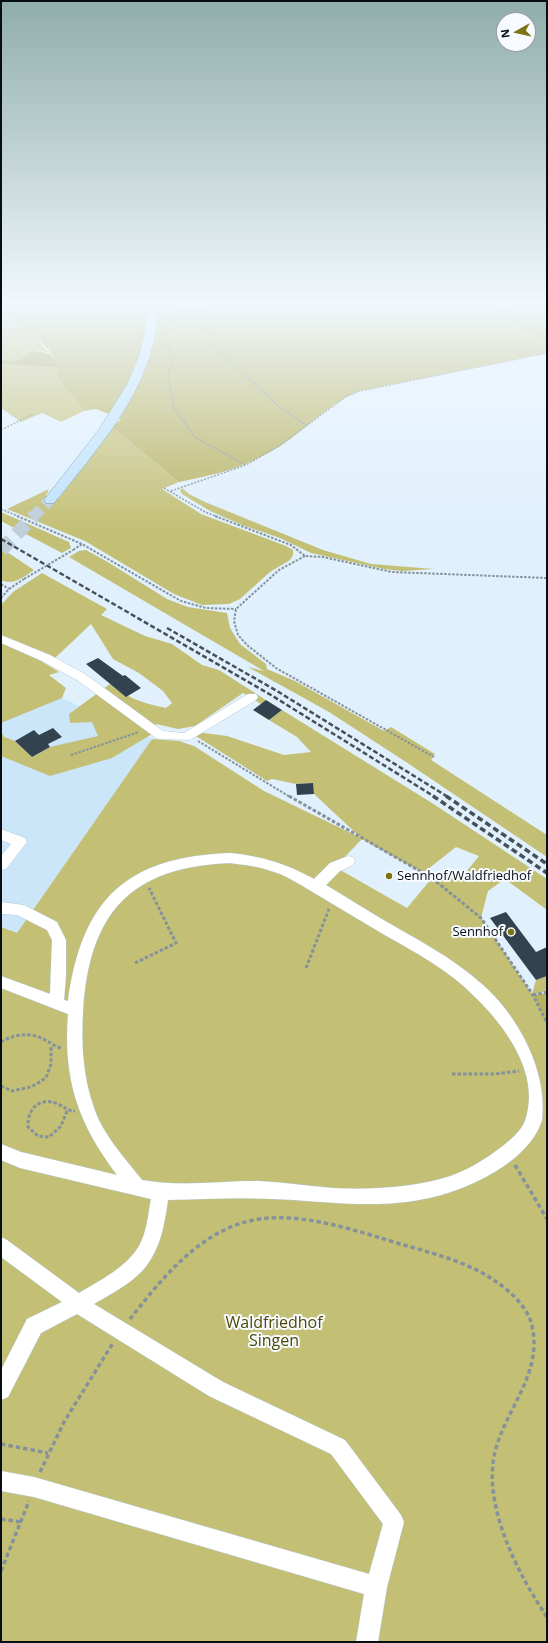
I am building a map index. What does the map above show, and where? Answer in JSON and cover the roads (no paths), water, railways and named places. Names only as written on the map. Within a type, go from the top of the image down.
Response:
[{"type":"main road","points":[[50,500],[88,452],[128,392],[134,379]]},
{"type":"lane","points":[[1,639],[46,658],[80,677],[104,693],[149,729],[160,735],[186,738],[252,697]]},
{"type":"lane","points":[[1,834],[20,842],[1,865]]},
{"type":"lane","points":[[1,1152],[20,1160],[137,1188],[161,1192],[270,1190],[369,1197],[423,1191],[460,1181],[507,1153],[520,1143],[534,1121],[537,1092],[532,1067],[519,1041],[502,1015],[468,981],[438,959],[315,887],[274,866],[239,859],[214,859],[161,869],[143,877],[116,896],[106,908],[93,929],[78,984],[76,1011],[76,1054],[80,1090],[93,1125],[137,1188]]},
{"type":"lane","points":[[315,887],[335,867],[348,861]]},
{"type":"lane","points":[[1,908],[18,910],[52,926],[59,940],[59,976],[56,1003]]},
{"type":"lane","points":[[1,982],[76,1011]]},
{"type":"lane","points":[[3,1382],[34,1326],[79,1303],[123,1276],[145,1253],[154,1231],[161,1192]]},
{"type":"lane","points":[[1,1246],[95,1316],[216,1389],[338,1447],[394,1522],[376,1587],[367,1642]]},
{"type":"lane","points":[[1,1481],[34,1487],[376,1587]]},
{"type":"tunnel","points":[[34,516],[50,500]]},
{"type":"tunnel","points":[[1,550],[34,516]]},
{"type":"railway","points":[[1,539],[271,695],[435,797]]},
{"type":"railway","points":[[167,628],[277,691],[448,797]]},
{"type":"railway","points":[[433,796],[547,873]]},
{"type":"railway","points":[[446,796],[547,864]]},
{"type":"place","name":"Sennhof/Waldfriedhof","points":[[389,876]]},
{"type":"place","name":"Sennhof","points":[[511,932]]},
{"type":"park label","name":"Waldfriedhof Singen","points":[[274,1332]]}]
